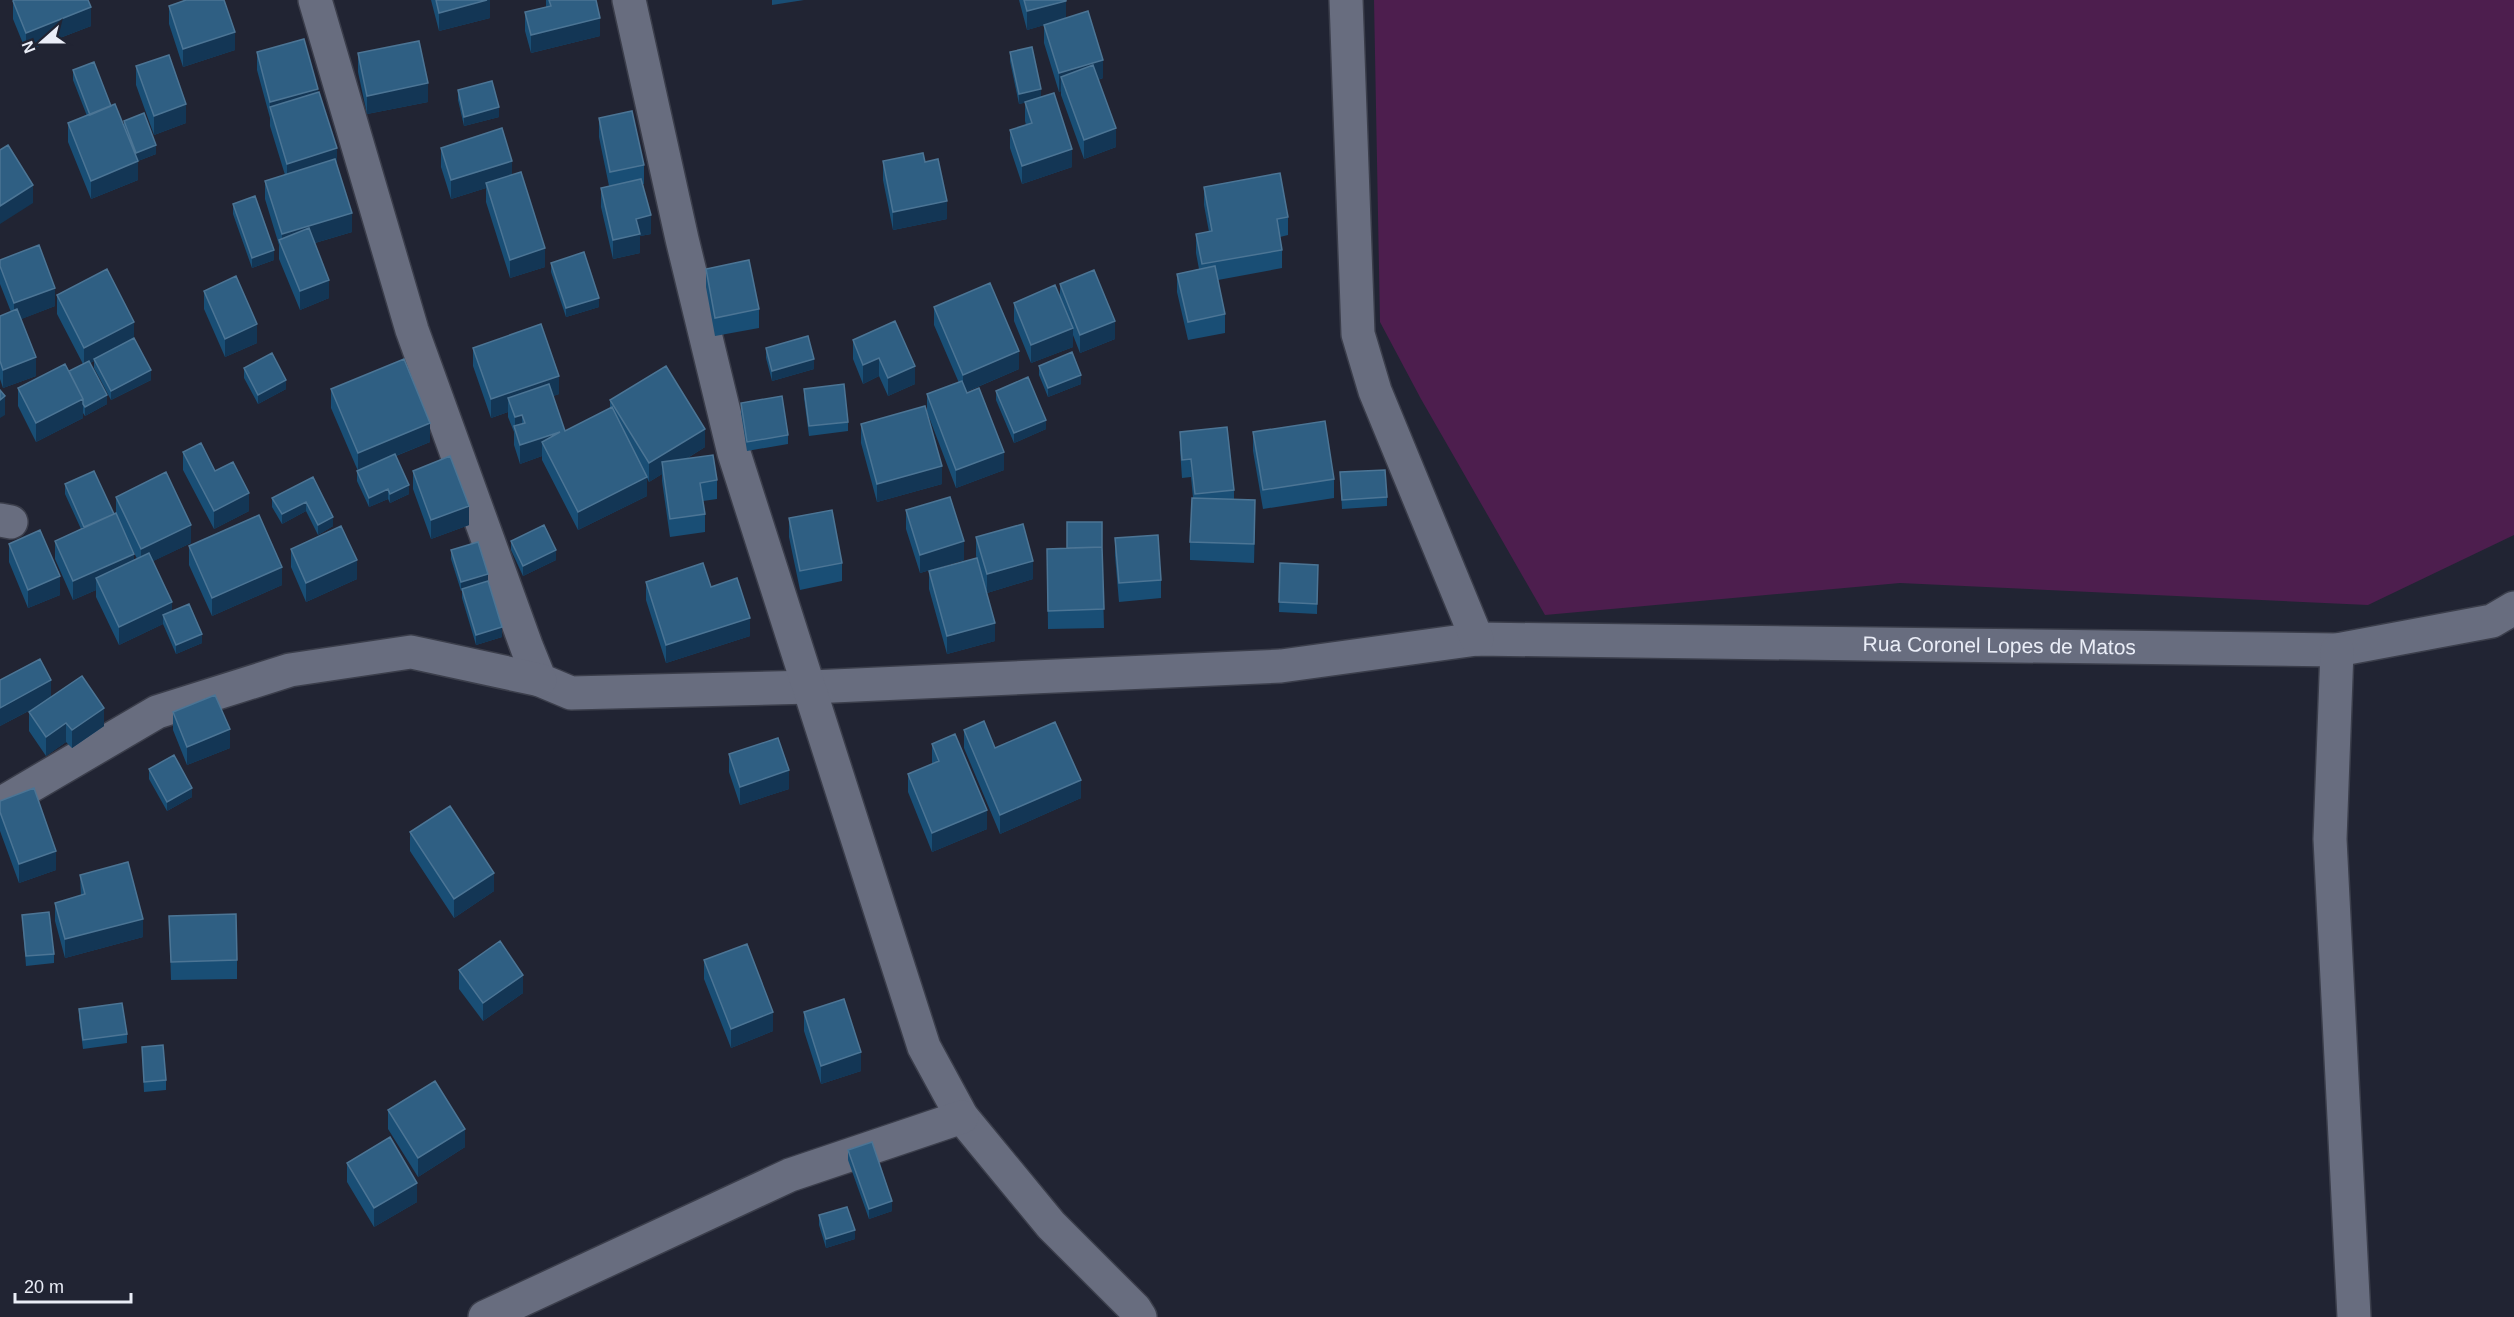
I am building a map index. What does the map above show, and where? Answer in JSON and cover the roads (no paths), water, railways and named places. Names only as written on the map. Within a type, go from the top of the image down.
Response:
[{"type":"street","points":[[315,0],[412,330],[526,648],[540,680]]},
{"type":"street","points":[[629,0],[682,239],[734,453],[811,687],[924,1047],[962,1117],[1051,1225],[1135,1309],[1140,1317]]},
{"type":"street","points":[[1346,0],[1358,334],[1376,391],[1478,639]]},
{"type":"street","name":"Rua Coronel Lopes de Matos","points":[[0,804],[157,712],[290,670],[411,652],[540,680],[571,693],[811,687],[1281,666],[1478,639],[2337,650],[2492,621],[2514,608]]},
{"type":"street","points":[[2337,650],[2330,839],[2354,1317]]},
{"type":"street","points":[[485,1317],[790,1175],[962,1117]]}]
